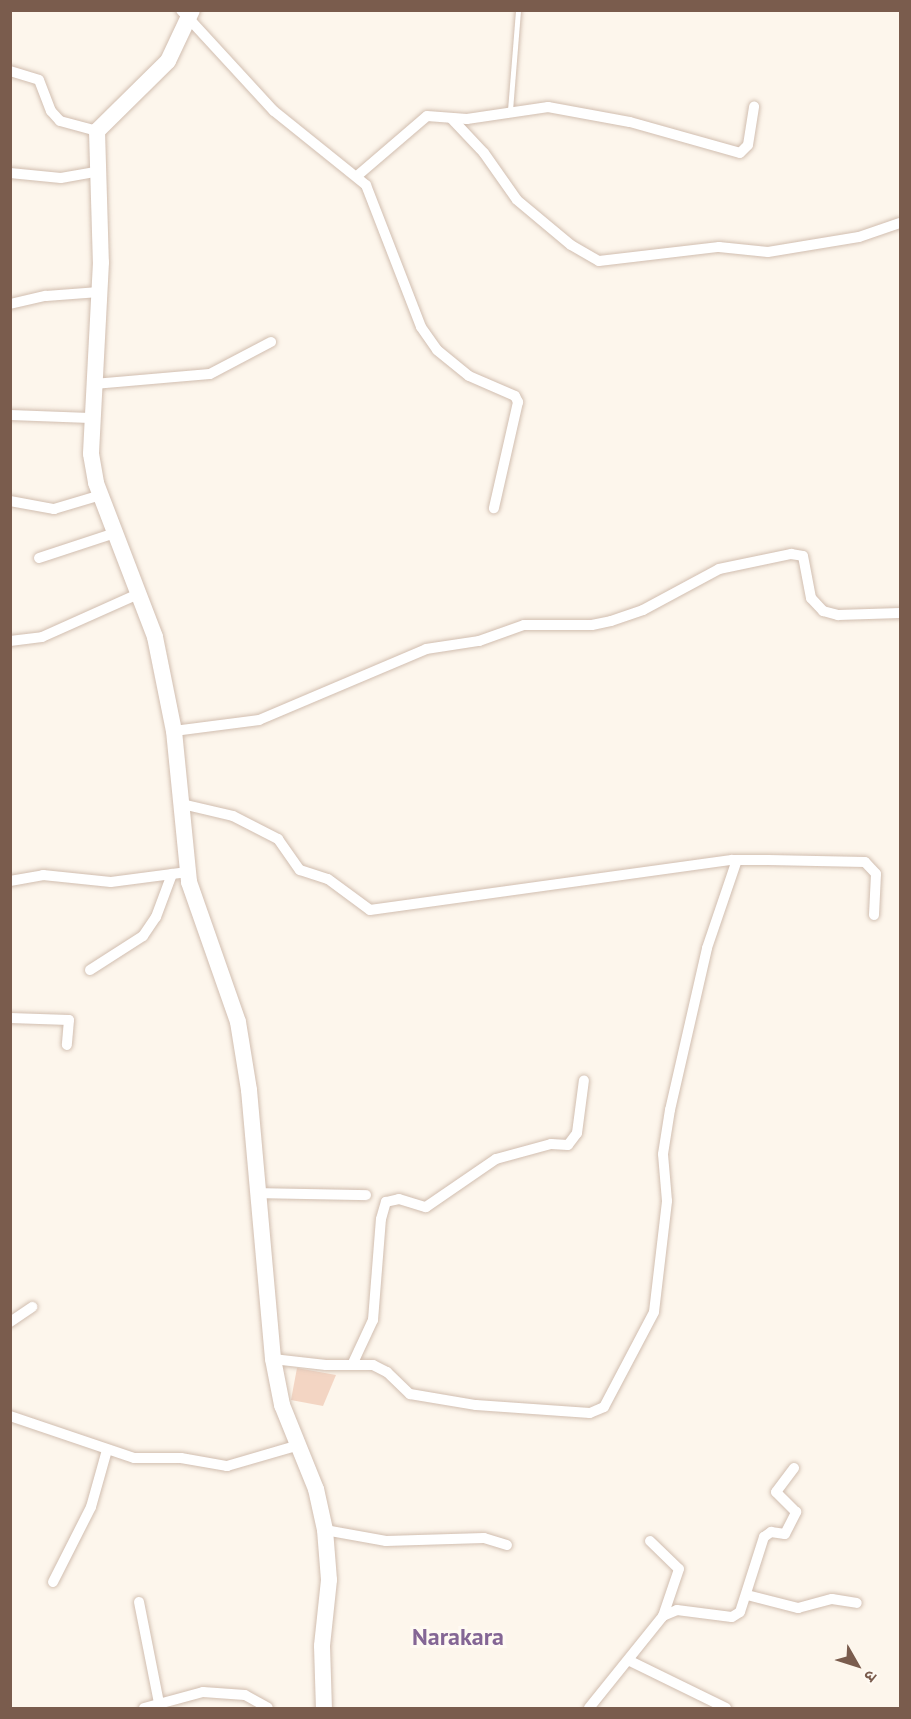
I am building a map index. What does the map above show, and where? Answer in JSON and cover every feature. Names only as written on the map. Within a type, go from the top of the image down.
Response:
[{"type":"street","points":[[324,1708],[322,1646],[329,1580],[324,1530],[316,1488],[296,1446],[282,1405],[273,1359],[258,1193],[237,1014],[180,873],[182,804],[174,731],[155,637],[101,495],[92,464],[90,418],[99,292],[95,172],[97,131],[168,61],[187,14],[274,111],[357,176],[370,192],[429,339],[456,367],[510,392],[518,402],[494,508]]},
{"type":"street","points":[[10,71],[39,81],[51,111],[60,121],[97,131]]},
{"type":"street","points":[[357,176],[422,118],[432,115],[451,118],[479,117],[510,110],[548,106],[630,122],[740,153],[748,145],[754,106]]},
{"type":"street","points":[[451,118],[484,153],[517,200],[571,245],[599,261],[719,247],[768,252],[859,237],[900,223]]},
{"type":"street","points":[[10,173],[61,178],[95,172]]},
{"type":"street","points":[[10,304],[46,296],[99,292]]},
{"type":"street","points":[[94,384],[210,374],[272,342]]},
{"type":"street","points":[[10,415],[90,418]]},
{"type":"street","points":[[10,501],[54,509],[101,495]]},
{"type":"street","points":[[39,558],[115,533]]},
{"type":"street","points":[[174,731],[259,720],[426,649],[479,641],[524,625],[592,625],[610,621],[643,610],[719,569],[790,554],[803,556],[811,598],[822,611],[837,615],[900,613]]},
{"type":"street","points":[[10,641],[42,637],[138,594]]},
{"type":"street","points":[[182,804],[233,816],[278,840],[300,870],[328,879],[370,910],[737,860],[865,862],[876,874],[874,915]]},
{"type":"street","points":[[273,1359],[381,1367],[404,1392],[416,1396],[483,1406],[590,1413],[604,1407],[654,1312],[667,1201],[663,1154],[670,1110],[707,948],[737,860]]},
{"type":"street","points":[[10,881],[44,875],[111,882],[180,873]]},
{"type":"street","points":[[90,970],[143,936],[180,873]]},
{"type":"street","points":[[10,1018],[69,1020],[67,1045]]},
{"type":"street","points":[[352,1365],[373,1320],[378,1240],[386,1202],[399,1199],[426,1207],[496,1159],[551,1144],[568,1145],[577,1133],[584,1080]]},
{"type":"street","points":[[258,1193],[366,1195]]},
{"type":"street","points":[[10,1322],[32,1307]]},
{"type":"street","points":[[10,1416],[48,1425],[107,1450],[134,1458],[181,1458],[227,1466],[296,1446]]},
{"type":"street","points":[[53,1582],[91,1507],[107,1450]]},
{"type":"street","points":[[663,1616],[677,1610],[732,1617],[740,1612],[764,1537],[771,1532],[785,1534],[796,1512],[777,1492],[794,1468]]},
{"type":"street","points":[[324,1530],[386,1540],[484,1538],[507,1545]]},
{"type":"street","points":[[589,1708],[630,1661],[663,1616],[679,1569],[650,1541]]},
{"type":"street","points":[[747,1595],[798,1608],[832,1599],[857,1603]]},
{"type":"street","points":[[139,1602],[159,1703]]},
{"type":"street","points":[[630,1661],[726,1708]]},
{"type":"street","points":[[144,1708],[203,1692],[245,1695],[268,1708]]},
{"type":"lane","points":[[510,110],[518,10]]},
{"type":"building","points":[[297,1368],[336,1375],[323,1406],[291,1400]]},
{"type":"district","name":"Narakara","points":[[458,1637]]}]
